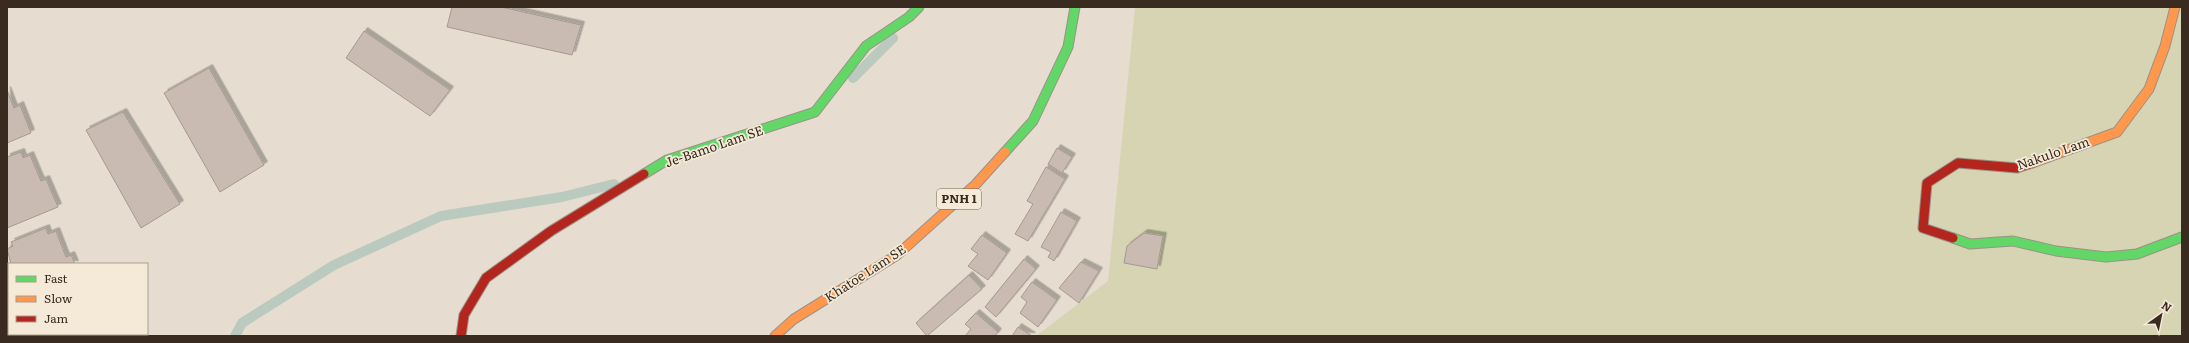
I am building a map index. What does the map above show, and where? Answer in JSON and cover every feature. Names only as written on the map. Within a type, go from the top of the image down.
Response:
[{"type":"street","name":"Je-Bamo Lam SE","points":[[461,336],[464,315],[486,278],[551,231],[667,160],[815,112],[866,46],[909,17],[919,7]]},
{"type":"street","name":"Khatoe Lam SE","points":[[775,336],[794,319],[897,254],[976,184],[1033,121],[1068,47],[1075,7]]},
{"type":"street","name":"Nakulo Lam","points":[[2175,7],[2165,46],[2149,89],[2117,132],[2017,168],[1958,163],[1926,183],[1923,228],[1970,244],[2013,241],[2056,251],[2106,257],[2137,254],[2182,237]]},
{"type":"shaded area","points":[[1135,7],[2182,7],[2182,336],[1036,336],[1108,281]]},
{"type":"building","points":[[452,7],[501,7],[581,25],[572,55],[447,27]]},
{"type":"building","points":[[364,31],[450,90],[430,116],[346,58]]},
{"type":"building","points":[[209,68],[264,165],[220,192],[164,93]]},
{"type":"building","points":[[7,90],[14,108],[20,105],[31,133],[7,143]]},
{"type":"building","points":[[123,112],[180,204],[141,228],[86,130]]},
{"type":"building","points":[[1057,148],[1072,157],[1062,173],[1048,164]]},
{"type":"building","points":[[21,152],[23,158],[30,155],[41,181],[46,179],[58,207],[7,228],[7,157]]},
{"type":"building","points":[[1046,167],[1065,179],[1028,241],[1015,234],[1033,204],[1027,201]]},
{"type":"building","points":[[1061,212],[1077,221],[1054,261],[1048,257],[1051,252],[1041,247]]},
{"type":"building","points":[[46,228],[48,234],[56,231],[66,257],[71,255],[75,263],[11,263],[7,249],[13,246],[11,242]]},
{"type":"building","points":[[1144,233],[1163,236],[1157,269],[1124,263],[1127,246]]},
{"type":"building","points":[[982,235],[1007,253],[988,280],[968,266],[978,254],[971,249]]},
{"type":"building","points":[[1024,259],[1036,269],[996,317],[985,307]]},
{"type":"building","points":[[1081,262],[1099,271],[1079,303],[1059,288]]},
{"type":"building","points":[[969,275],[982,289],[927,336],[916,323]]},
{"type":"building","points":[[1032,282],[1057,300],[1038,327],[1020,313],[1027,302],[1021,297]]},
{"type":"building","points":[[976,313],[998,332],[995,336],[965,336],[971,329],[965,324]]},
{"type":"building","points":[[1018,327],[1032,336],[1012,336]]},
{"type":"waterway","points":[[853,78],[893,38]]},
{"type":"waterway","points":[[235,336],[242,323],[334,265],[441,216],[562,197],[614,184]]},
{"type":"traffic: fast","points":[[644,174],[667,160],[815,112],[866,46],[909,17],[919,7]]},
{"type":"traffic: fast","points":[[1005,152],[1033,121],[1068,47],[1075,7]]},
{"type":"traffic: fast","points":[[1953,238],[1970,244],[2013,241],[2056,251],[2106,257],[2137,254],[2182,237]]},
{"type":"traffic: slow","points":[[2032,163],[2117,132],[2149,89],[2165,46],[2175,7]]},
{"type":"traffic: slow","points":[[775,336],[794,319],[897,255],[976,184],[1005,152]]},
{"type":"traffic: jam","points":[[1953,238],[1923,228],[1927,183],[1958,163],[2017,168],[2032,163]]},
{"type":"traffic: jam","points":[[461,336],[464,315],[486,278],[551,231],[644,174]]}]
